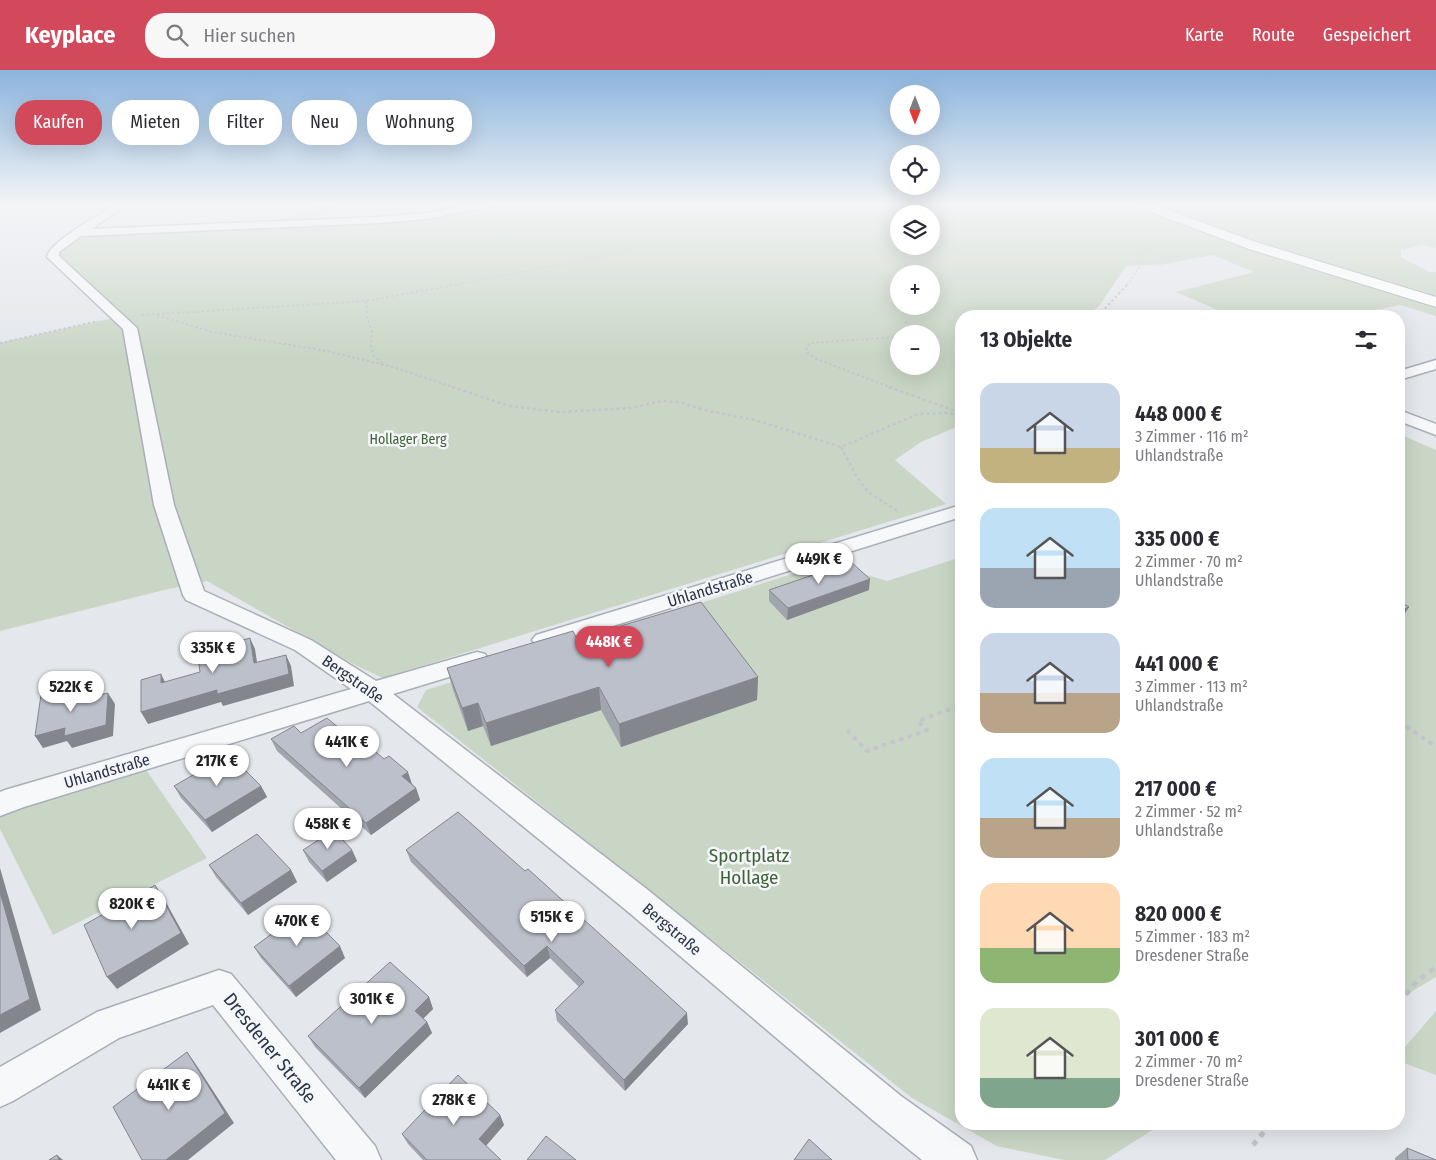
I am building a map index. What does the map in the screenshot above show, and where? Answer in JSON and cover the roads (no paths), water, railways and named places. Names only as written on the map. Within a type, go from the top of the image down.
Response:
[{"type":"street","name":"Bergstraße","points":[[54,254],[53,257],[130,328],[164,505],[194,595],[303,645],[374,692],[637,900],[888,1110],[957,1160]]},
{"type":"street","points":[[1280,254],[1436,302]]},
{"type":"street","points":[[1405,374],[1436,364]]},
{"type":"street","points":[[1405,417],[1436,430]]},
{"type":"street","name":"Uhlandstraße","points":[[524,646],[955,513]]},
{"type":"street","name":"Uhlandstraße","points":[[0,805],[16,798],[496,655]]},
{"type":"street","name":"Dresdener Straße","points":[[0,1088],[108,1024],[219,986],[361,1160]]},
{"type":"park label","name":"Hollager Berg","points":[[408,439]]},
{"type":"park label","name":"Sportplatz Hollage","points":[[749,866]]}]
